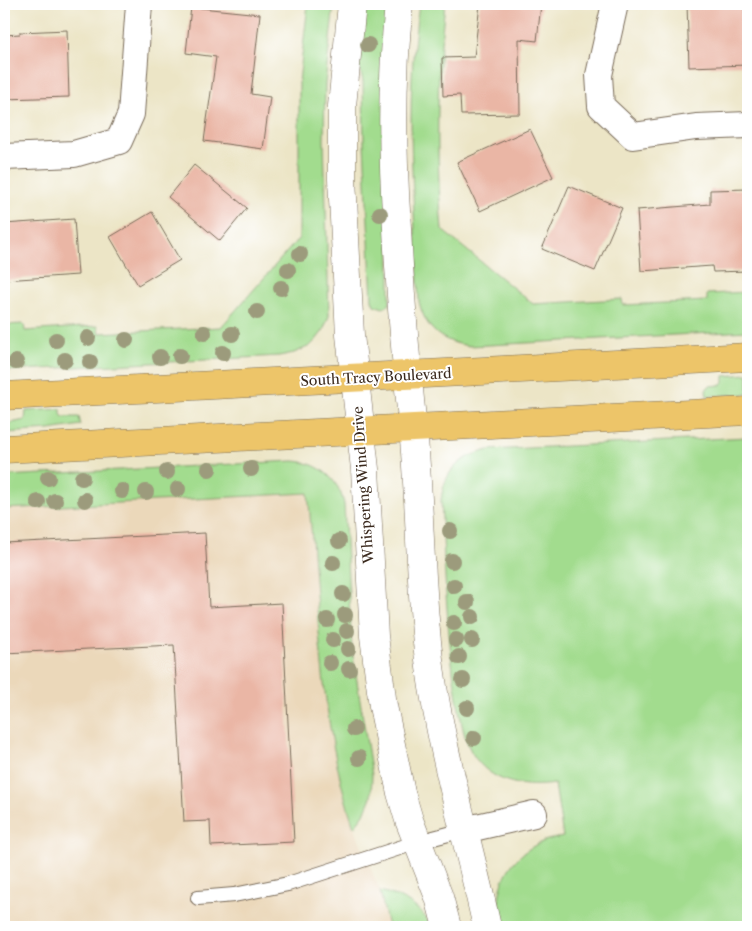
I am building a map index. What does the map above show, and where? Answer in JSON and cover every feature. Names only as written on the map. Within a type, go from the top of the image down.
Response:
[{"type":"main road","name":"South Tracy Boulevard","points":[[4,396],[748,358]]},
{"type":"main road","points":[[4,449],[748,411]]},
{"type":"street","points":[[4,157],[74,154],[119,141],[131,114],[138,4]]},
{"type":"street","name":"Whispering Wind Drive","points":[[352,4],[342,106],[342,178],[350,335],[365,469],[378,676],[397,774],[409,820],[439,897],[447,927]]},
{"type":"street","points":[[399,4],[393,78],[392,123],[402,332],[413,428],[426,625],[430,665],[442,734],[487,927]]},
{"type":"street","points":[[615,4],[599,74],[601,106],[633,136],[696,127],[748,125]]},
{"type":"street","points":[[464,830],[534,814]]},
{"type":"lane","points":[[198,898],[234,895],[288,884],[418,842],[464,830]]},
{"type":"shaded area","points":[[308,493],[317,622],[329,714],[343,794],[380,891],[388,927],[4,927],[4,509]]},
{"type":"green space","points":[[308,4],[334,4],[325,84],[324,140],[329,316],[323,331],[316,340],[310,346],[294,353],[279,356],[4,371],[4,325],[24,324],[25,331],[98,326],[99,333],[221,327],[299,238],[299,82]]},
{"type":"green space","points":[[359,4],[389,4],[390,304],[383,308],[374,305],[372,300],[364,144],[363,81],[357,58]]},
{"type":"green space","points":[[419,4],[445,4],[440,60],[438,117],[442,230],[533,304],[622,299],[623,305],[707,301],[707,294],[748,292],[748,331],[470,346],[443,338],[436,333],[426,320],[419,302],[411,153],[412,78]]},
{"type":"green space","points":[[748,374],[748,394],[707,396],[706,390],[709,386],[722,385],[724,383],[724,376]]},
{"type":"green space","points":[[61,409],[63,417],[79,417],[81,425],[49,430],[5,433],[6,424],[25,420],[26,411]]},
{"type":"green space","points":[[748,437],[748,927],[500,927],[499,899],[501,887],[512,865],[531,848],[544,841],[563,837],[555,784],[522,784],[501,779],[492,774],[476,759],[465,738],[453,674],[445,575],[441,501],[450,473],[462,461],[489,450]]},
{"type":"green space","points":[[293,461],[311,465],[326,473],[338,487],[344,504],[352,650],[372,775],[371,797],[364,814],[354,827],[342,787],[327,704],[308,493],[4,509],[4,476]]},
{"type":"green space","points":[[380,891],[410,903],[422,913],[432,927],[388,927]]},
{"type":"building","points":[[480,4],[541,4],[537,41],[519,39],[520,114],[461,115],[460,95],[443,96],[442,58],[474,57]]},
{"type":"building","points":[[687,4],[744,4],[747,65],[689,67]]},
{"type":"building","points":[[191,7],[260,14],[251,94],[270,97],[263,149],[204,141],[216,57],[186,53]]},
{"type":"building","points":[[67,30],[69,97],[4,99],[4,35],[20,34],[20,32]]},
{"type":"building","points":[[530,129],[553,177],[480,211],[457,162]]},
{"type":"building","points":[[194,165],[247,208],[220,241],[168,197]]},
{"type":"building","points":[[569,186],[622,208],[595,271],[542,249]]},
{"type":"building","points":[[748,189],[748,271],[713,272],[712,266],[641,271],[637,210],[710,204],[710,190]]},
{"type":"building","points":[[152,212],[180,260],[138,285],[110,237]]},
{"type":"building","points":[[74,219],[78,275],[4,280],[4,224]]},
{"type":"building","points":[[205,533],[209,607],[282,603],[294,842],[211,846],[210,821],[184,822],[174,645],[4,653],[4,543]]}]
